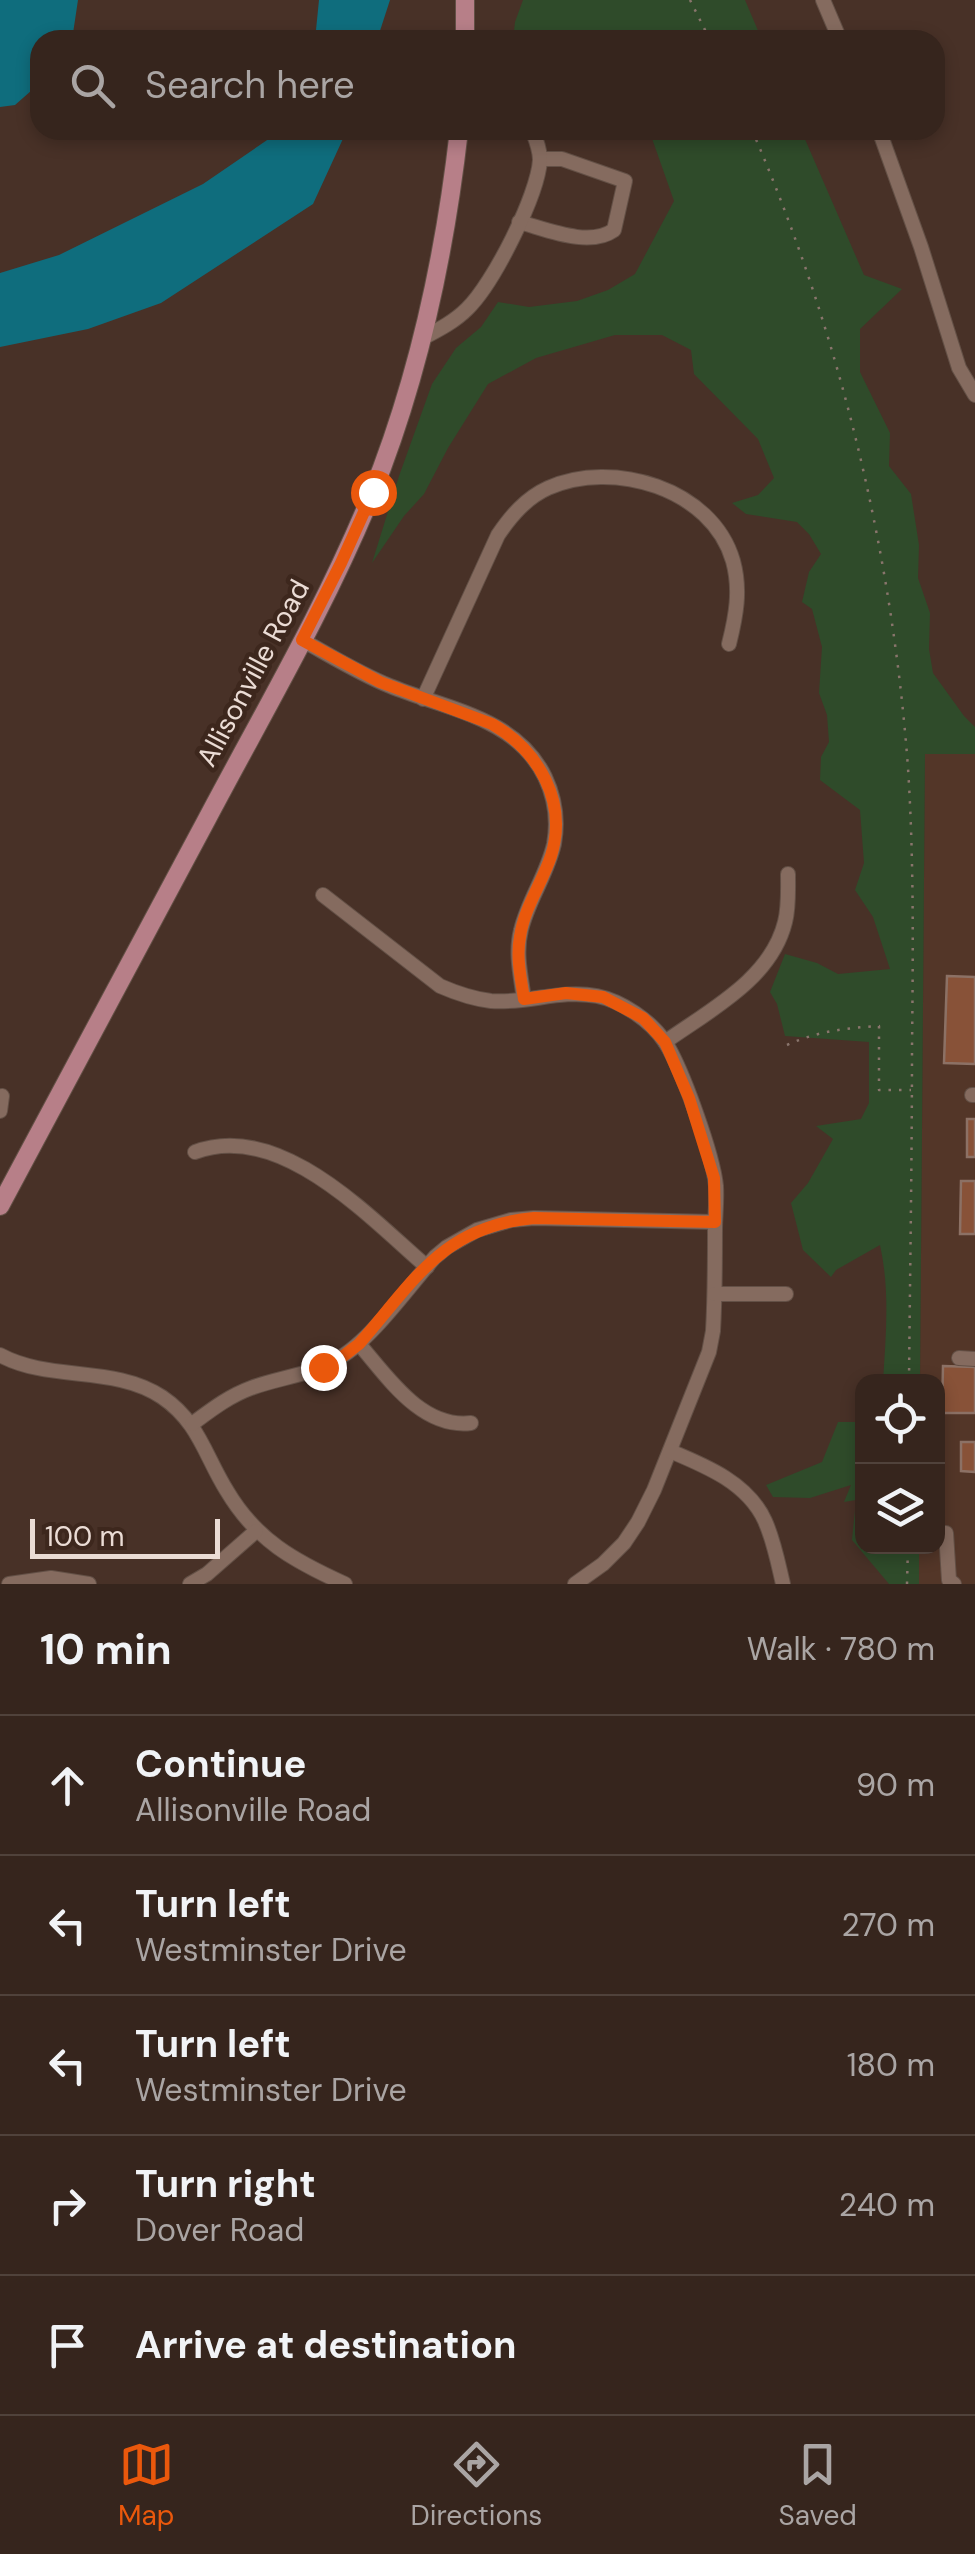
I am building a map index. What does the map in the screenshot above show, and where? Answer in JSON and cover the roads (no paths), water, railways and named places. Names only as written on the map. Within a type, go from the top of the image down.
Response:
[{"type":"main road","points":[[465,0],[465,30]]},
{"type":"main road","name":"Allisonville Road","points":[[0,1206],[302,640],[373,492],[421,339],[442,246],[458,140]]},
{"type":"street","points":[[823,0],[836,30]]},
{"type":"street","points":[[421,339],[470,307],[492,278],[537,176],[537,140]]},
{"type":"street","points":[[883,140],[922,247],[952,348],[975,395]]},
{"type":"street","points":[[519,222],[582,237],[608,235],[614,230],[626,181],[562,159],[540,159]]},
{"type":"street","points":[[423,699],[491,549],[509,519],[537,494],[582,478],[660,486],[678,494],[711,522],[726,543],[738,589],[729,644]]},
{"type":"street","points":[[302,640],[362,673],[477,716],[506,732],[532,756],[549,786],[554,806],[554,841],[520,933],[524,999]]},
{"type":"street","points":[[665,1042],[745,984],[771,955],[786,920],[788,874]]},
{"type":"street","points":[[323,894],[440,986],[456,993],[489,1001],[566,993],[603,997],[643,1018],[665,1042],[689,1098],[714,1178],[715,1294],[709,1352],[638,1522],[624,1543],[575,1584]]},
{"type":"street","points":[[195,1152],[211,1146],[241,1146],[298,1165],[327,1182],[427,1267]]},
{"type":"street","points":[[192,1424],[228,1398],[342,1357],[359,1344],[447,1247],[477,1230],[534,1218],[715,1222]]},
{"type":"street","points":[[715,1294],[786,1294]]},
{"type":"street","points":[[359,1344],[422,1410],[444,1420],[471,1422]]},
{"type":"street","points":[[0,1355],[22,1364],[124,1380],[161,1396],[192,1424],[227,1492],[256,1531],[296,1560],[345,1584]]},
{"type":"street","points":[[959,1358],[975,1359]]},
{"type":"street","points":[[670,1451],[719,1473],[755,1505],[765,1520],[783,1584]]},
{"type":"street","points":[[190,1584],[256,1531]]},
{"type":"street","points":[[946,1533],[949,1580],[954,1584]]},
{"type":"street","points":[[9,1584],[51,1578],[90,1584]]},
{"type":"water","points":[[0,0],[78,0],[74,30],[30,30],[30,92],[15,105],[0,107]]},
{"type":"water","points":[[319,0],[390,0],[380,30],[316,30]]},
{"type":"water","points":[[267,140],[342,140],[313,204],[161,303],[88,329],[0,347],[0,273],[59,255],[203,184]]}]
